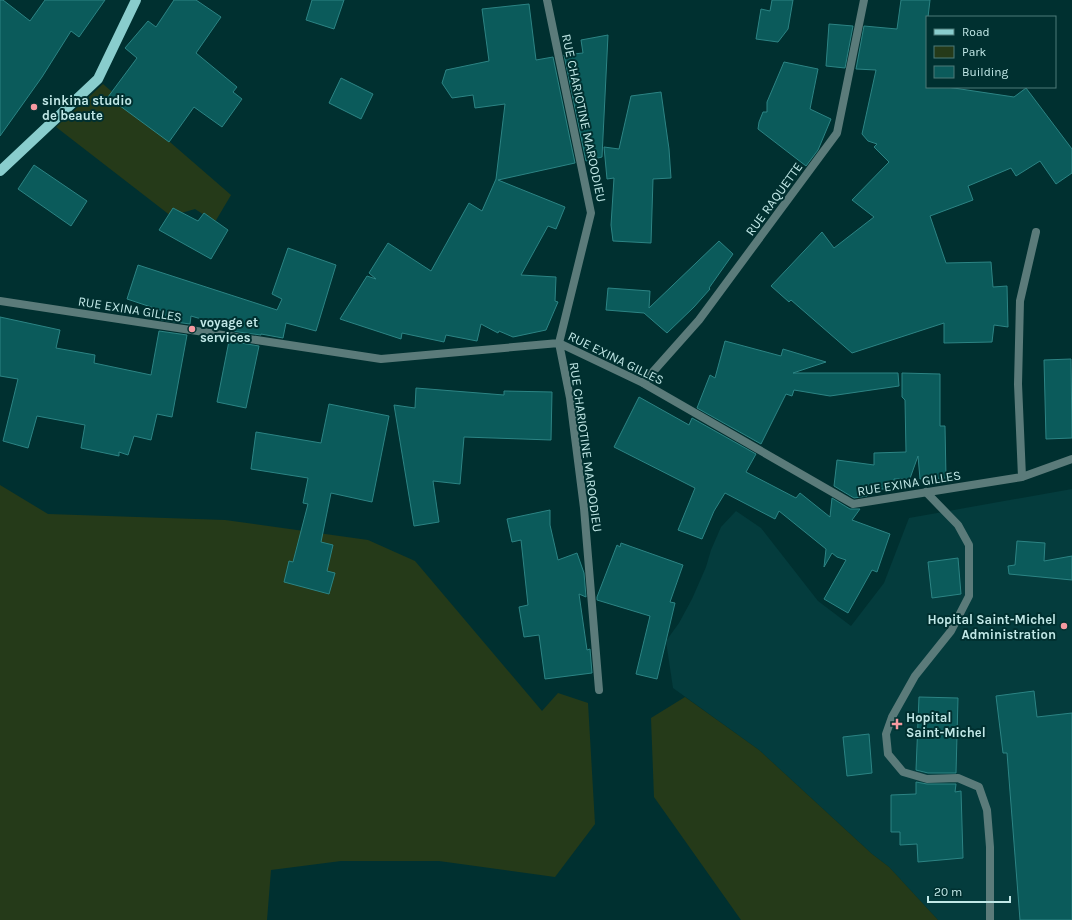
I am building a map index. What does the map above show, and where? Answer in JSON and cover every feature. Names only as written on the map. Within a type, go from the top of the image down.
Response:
[{"type":"main road","points":[[0,171],[98,79],[136,0]]},
{"type":"street","name":"RUE CHARIOTINE MAROODIEU","points":[[547,0],[591,213],[559,343],[570,398],[584,508],[599,690]]},
{"type":"street","name":"RUE RAQUETTE","points":[[643,382],[699,320],[837,133],[864,0]]},
{"type":"street","points":[[1022,477],[1018,384],[1020,301],[1036,232]]},
{"type":"street","name":"RUE EXINA GILLES","points":[[0,301],[381,359],[559,343],[643,382],[853,504],[1022,477],[1072,459]]},
{"type":"street","points":[[926,492],[958,525],[969,545],[969,596],[951,631],[915,676],[892,717],[886,734],[888,754],[903,772],[928,779],[958,778],[979,787],[987,810],[990,847],[990,920]]},
{"type":"shaded area","name":"Hopital Saint-Michel","points":[[1072,489],[1072,920],[938,920],[889,867],[872,854],[759,750],[673,688],[666,641],[679,623],[692,599],[721,527],[736,511],[761,528],[818,601],[851,626],[884,583],[909,518]]},
{"type":"green space","points":[[103,84],[231,195],[215,222],[195,209],[171,216],[56,127]]},
{"type":"green space","points":[[0,485],[48,514],[225,520],[368,540],[415,561],[542,711],[558,693],[588,703],[595,824],[555,877],[439,861],[341,861],[271,870],[267,920],[0,920]]},
{"type":"green space","points":[[685,697],[759,750],[872,854],[889,867],[938,920],[741,920],[654,797],[651,718]]},
{"type":"building","points":[[0,0],[3,0],[30,21],[45,0],[105,0],[79,37],[71,31],[42,77],[0,136]]},
{"type":"building","points":[[174,0],[196,0],[221,17],[196,53],[237,87],[233,92],[242,99],[222,127],[194,107],[169,142],[108,97],[137,58],[125,48],[148,21],[156,27]]},
{"type":"building","points":[[312,0],[344,0],[334,29],[306,20]]},
{"type":"building","points":[[772,0],[793,0],[788,29],[778,42],[756,39],[761,9],[770,11]]},
{"type":"building","points":[[901,0],[930,0],[928,16],[926,16],[926,88],[954,88],[1014,97],[1026,88],[1072,149],[1072,173],[1056,184],[1040,161],[1016,176],[1011,168],[968,186],[973,200],[930,216],[946,263],[991,262],[993,287],[1007,286],[1008,327],[994,325],[992,342],[944,343],[944,323],[852,353],[791,300],[789,302],[771,286],[822,232],[834,248],[874,217],[852,200],[889,162],[874,147],[877,144],[868,141],[862,134],[876,70],[856,69],[864,26],[897,29]]},
{"type":"building","points":[[529,4],[536,60],[553,57],[575,163],[498,180],[565,207],[556,229],[548,226],[521,275],[556,277],[555,301],[558,302],[546,330],[513,337],[499,331],[498,333],[481,324],[477,341],[446,335],[444,342],[402,333],[401,339],[340,319],[367,276],[376,279],[369,273],[388,243],[431,271],[469,203],[482,211],[496,179],[505,104],[475,108],[473,95],[452,98],[442,83],[446,70],[489,61],[482,9]]},
{"type":"building","points":[[829,24],[853,26],[845,68],[826,66]]},
{"type":"building","points":[[608,35],[602,157],[586,161],[564,55],[583,53],[581,40]]},
{"type":"building","points":[[784,62],[818,69],[810,109],[831,119],[818,150],[806,166],[758,129],[763,112],[767,112],[767,102]]},
{"type":"building","points":[[341,78],[373,94],[361,119],[329,103]]},
{"type":"building","points":[[661,92],[669,149],[671,178],[653,179],[651,243],[613,241],[611,225],[614,178],[607,179],[604,147],[619,149],[631,96]]},
{"type":"building","points":[[34,165],[87,201],[71,226],[18,189]]},
{"type":"building","points":[[173,208],[198,221],[204,213],[228,230],[211,259],[159,230]]},
{"type":"building","points":[[719,241],[733,254],[709,288],[710,289],[667,333],[644,313],[606,310],[608,288],[650,291],[649,308]]},
{"type":"building","points":[[288,248],[336,265],[316,331],[286,323],[283,338],[231,331],[232,328],[191,316],[190,324],[161,320],[163,311],[127,299],[138,265],[277,310],[282,299],[272,294]]},
{"type":"building","points":[[0,317],[60,330],[56,348],[95,355],[94,363],[151,375],[159,331],[187,335],[172,417],[157,414],[151,440],[134,436],[128,455],[119,452],[119,456],[81,448],[85,425],[37,416],[28,448],[3,441],[18,379],[0,376]]},
{"type":"building","points":[[229,341],[259,346],[246,408],[217,402]]},
{"type":"building","points":[[725,341],[781,356],[783,349],[826,362],[793,373],[898,373],[899,386],[830,396],[794,390],[792,396],[786,394],[761,444],[697,408],[710,375],[715,378]]},
{"type":"building","points":[[1071,359],[1072,438],[1046,439],[1044,360]]},
{"type":"building","points":[[902,373],[940,374],[940,426],[945,426],[946,478],[920,479],[918,456],[908,484],[906,483],[906,479],[894,479],[894,489],[871,489],[867,496],[854,498],[834,486],[837,460],[874,465],[874,453],[906,452],[905,400],[902,397]]},
{"type":"building","points":[[416,388],[504,395],[504,391],[552,392],[551,440],[464,437],[460,484],[433,481],[439,522],[414,526],[394,405],[415,408]]},
{"type":"building","points":[[639,397],[689,425],[692,418],[756,454],[746,472],[796,498],[800,493],[830,517],[832,498],[850,509],[860,509],[852,520],[890,534],[877,572],[872,570],[848,613],[824,599],[846,560],[837,557],[832,553],[824,567],[826,549],[779,511],[775,519],[725,493],[714,511],[702,539],[678,530],[695,488],[614,447]]},
{"type":"building","points":[[329,404],[389,416],[372,502],[331,493],[321,542],[333,545],[327,571],[335,573],[329,594],[284,582],[289,561],[293,562],[308,504],[303,503],[308,478],[251,469],[256,432],[321,443]]},
{"type":"building","points":[[550,510],[550,525],[558,560],[577,553],[584,573],[586,597],[579,594],[587,650],[590,649],[592,673],[545,679],[539,635],[524,637],[519,607],[528,605],[521,540],[512,542],[507,519]]},
{"type":"building","points":[[1017,541],[1045,543],[1044,561],[1072,556],[1072,580],[1009,574],[1008,566],[1015,565]]},
{"type":"building","points":[[621,543],[683,565],[670,602],[675,603],[657,679],[636,674],[650,616],[597,600],[617,545],[620,547]]},
{"type":"building","points":[[958,558],[961,594],[932,598],[928,562]]},
{"type":"building","name":"Hopital Saint-Michel","points":[[1034,691],[1037,717],[1072,713],[1072,920],[1020,920],[1007,753],[1003,753],[996,696]]},
{"type":"building","points":[[919,697],[958,698],[956,773],[928,773],[916,770]]},
{"type":"building","points":[[869,734],[872,773],[847,776],[843,737]]},
{"type":"building","points":[[916,782],[927,784],[956,784],[955,792],[961,791],[963,858],[918,862],[917,844],[900,845],[900,832],[891,832],[891,795],[916,794]]},
{"type":"place","name":"sinkina studio de beaute","points":[[34,107]]},
{"type":"place","name":"voyage et services","points":[[192,329]]},
{"type":"place","name":"Hopital Saint-Michel Administration","points":[[1064,626]]},
{"type":"place","name":"Hopital Saint-Michel","points":[[897,724]]}]
